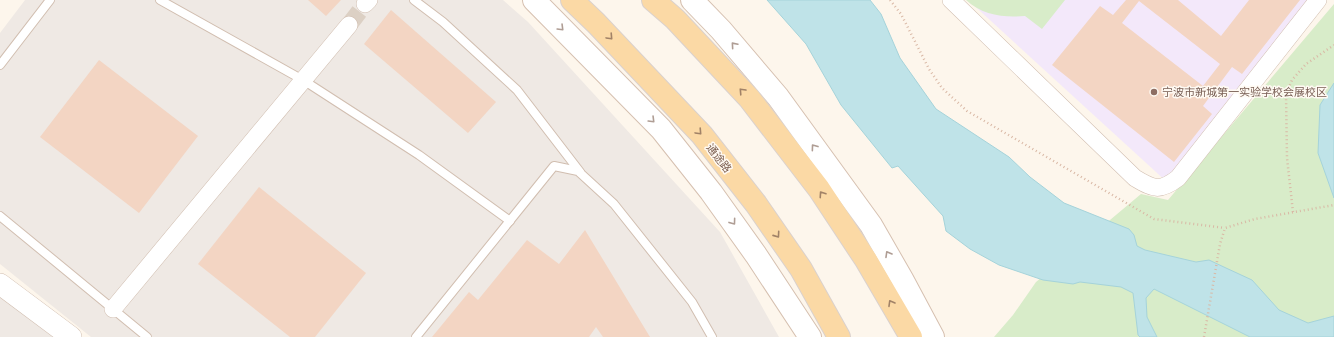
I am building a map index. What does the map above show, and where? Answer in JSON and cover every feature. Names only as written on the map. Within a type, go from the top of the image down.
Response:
[{"type":"main road","points":[[534,0],[660,129],[716,198],[756,255],[810,337]]},
{"type":"main road","name":"通途路","points":[[572,0],[596,23],[702,135],[756,204],[801,269],[839,337]]},
{"type":"main road","points":[[653,0],[675,19],[749,98],[810,177],[866,260],[911,337]]},
{"type":"main road","points":[[692,0],[721,30],[778,97],[871,225],[933,337]]},
{"type":"street","points":[[951,0],[1135,178],[1148,186],[1157,187],[1168,186],[1178,178],[1318,0]]},
{"type":"street","points":[[113,309],[349,25]]},
{"type":"street","points":[[0,284],[71,337]]},
{"type":"lane","points":[[0,65],[50,0]]},
{"type":"lane","points":[[160,0],[304,80],[419,155],[510,221]]},
{"type":"lane","points":[[414,0],[443,22],[517,90],[583,176]]},
{"type":"lane","points":[[416,337],[554,166],[578,171],[614,204],[692,302],[712,337]]},
{"type":"lane","points":[[0,216],[147,337]]},
{"type":"path","points":[[890,0],[901,14],[929,69],[942,88],[967,111],[1154,219],[1225,228],[1256,219],[1334,205]]},
{"type":"path","points":[[1293,212],[1287,158],[1286,94],[1292,80],[1306,64],[1334,45]]},
{"type":"path","points":[[1204,337],[1218,256],[1225,228]]},
{"type":"shaded area","points":[[25,0],[503,0],[528,22],[720,232],[779,337],[91,337],[0,264],[0,33]]},
{"type":"shaded area","name":"宁波市新城第一实验学校会展校区","points":[[968,0],[1313,0],[1168,183]]},
{"type":"shaded area","points":[[0,296],[53,337],[0,337]]},
{"type":"green space","points":[[966,0],[1065,0],[1042,29],[1025,16],[1001,16],[986,12],[972,5]]},
{"type":"green space","points":[[1334,4],[1334,337],[994,337],[1013,315],[1036,282],[1141,194],[1168,200]]},
{"type":"water","points":[[767,0],[870,0],[881,14],[900,58],[936,109],[1009,157],[1030,177],[1064,203],[1129,229],[1134,235],[1137,246],[1145,250],[1196,262],[1209,260],[1252,280],[1279,310],[1308,323],[1334,316],[1334,337],[1250,337],[1154,289],[1146,298],[1147,317],[1157,337],[1140,337],[1138,335],[1133,293],[1121,287],[1080,282],[1073,284],[1043,280],[999,265],[970,249],[946,231],[943,216],[898,166],[892,168],[841,105],[806,44]]},
{"type":"water","points":[[1334,83],[1334,198],[1318,153],[1320,105]]},
{"type":"building","points":[[308,0],[341,0],[326,16]]},
{"type":"building","points":[[1126,0],[1178,0],[1221,36],[1249,0],[1300,0],[1242,74],[1232,67],[1203,106],[1212,114],[1174,162],[1052,65],[1100,6],[1113,15]],"holes":[[[1139,1],[1220,64],[1203,86],[1122,23]]]},
{"type":"building","points":[[391,10],[496,102],[468,133],[364,44]]},
{"type":"building","points":[[99,60],[198,136],[139,213],[40,137]]},
{"type":"building","points":[[259,187],[366,273],[315,337],[290,337],[198,264]]},
{"type":"building","points":[[585,230],[650,337],[603,337],[596,327],[589,337],[432,337],[469,292],[478,300],[527,240],[559,264]]},
{"type":"tunnel","points":[[349,25],[365,4]]},
{"type":"place","name":"宁波市新城第一实验学校会展校区","points":[[1154,92]]}]
